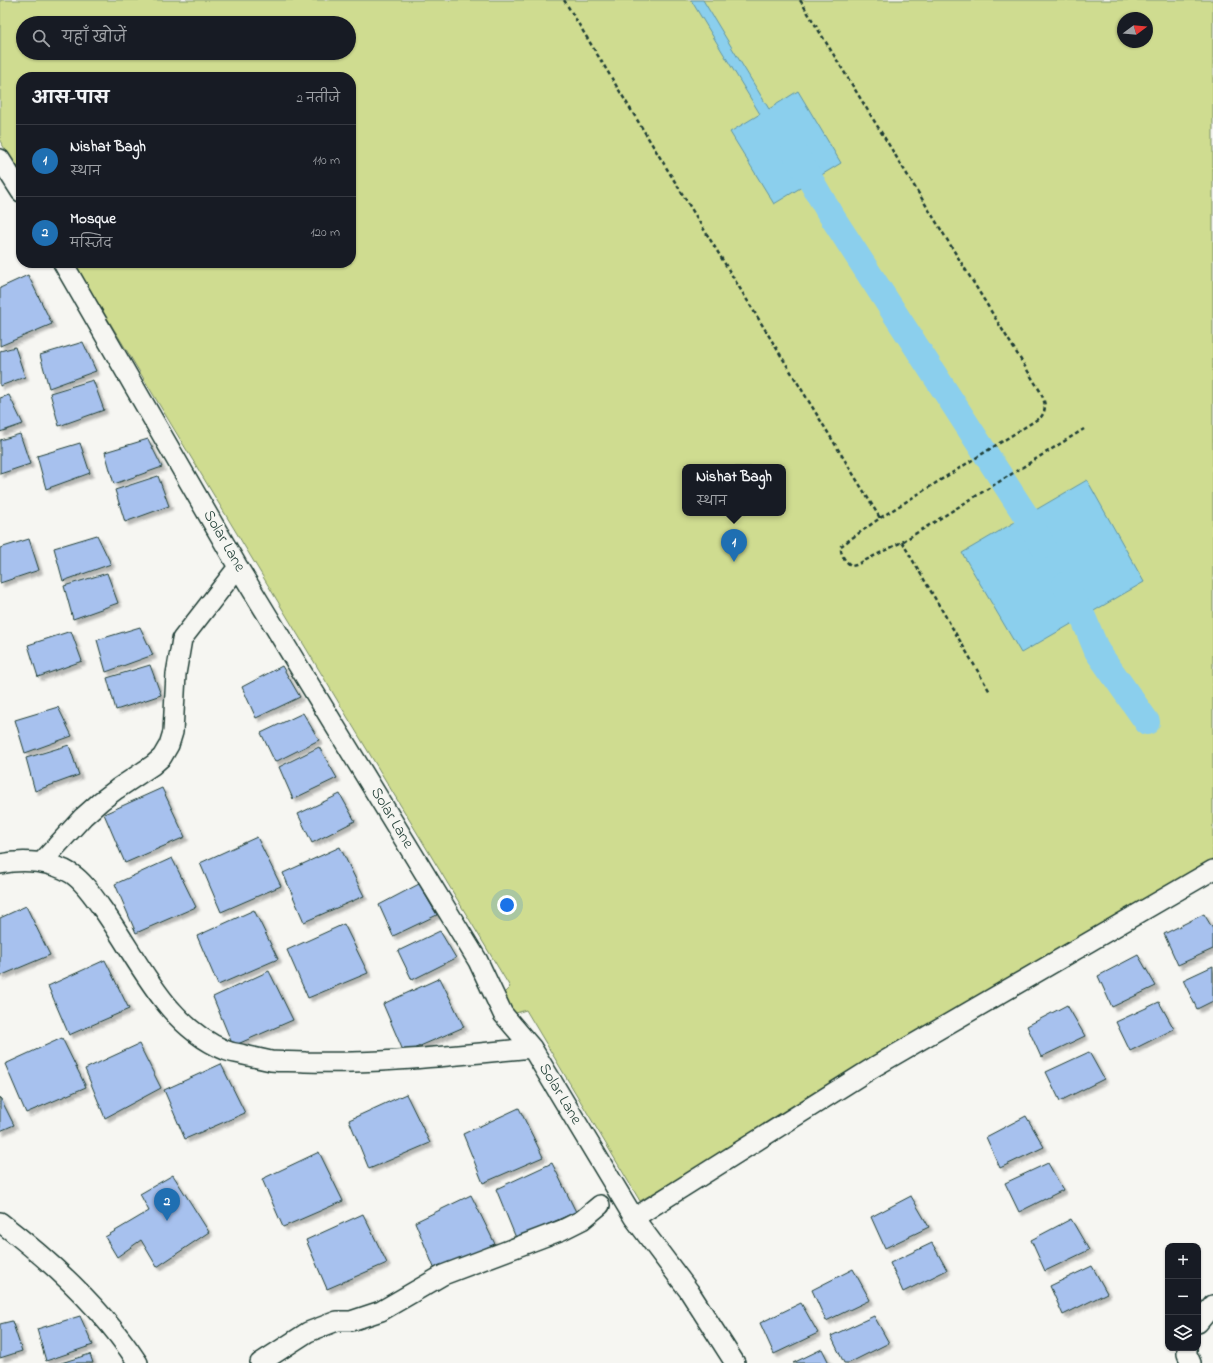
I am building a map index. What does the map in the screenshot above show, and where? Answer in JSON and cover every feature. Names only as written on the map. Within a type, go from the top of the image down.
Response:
[{"type":"street","points":[[0,159],[16,184]]},
{"type":"street","name":"Solar Lane","points":[[66,268],[238,567],[478,961],[503,1014],[532,1048],[634,1218],[689,1291],[735,1363]]},
{"type":"street","points":[[41,863],[83,817],[101,801],[116,789],[153,765],[162,757],[169,745],[173,732],[177,668],[182,639],[238,567]]},
{"type":"street","points":[[0,864],[24,862],[41,863],[58,867],[73,875],[90,892],[112,922],[161,999],[187,1026],[205,1040],[226,1051],[271,1060],[336,1062],[429,1058],[532,1048]]},
{"type":"street","points":[[634,1218],[874,1067],[1210,878]]},
{"type":"street","points":[[260,1363],[308,1332],[330,1323],[337,1321],[351,1321],[381,1311],[443,1275],[562,1230],[582,1220],[600,1206]]},
{"type":"street","points":[[0,1222],[32,1247],[72,1284],[126,1344],[138,1363]]},
{"type":"street","points":[[1201,1320],[1213,1305]]},
{"type":"street","points":[[1187,1351],[1191,1363]]},
{"type":"path","points":[[564,0],[880,518]]},
{"type":"path","points":[[800,0],[1040,391],[1045,403],[1045,412],[1041,417],[880,518],[841,546],[841,553],[845,560],[852,566],[902,542],[1084,429]]},
{"type":"path","points":[[902,542],[990,692]]},
{"type":"green space","points":[[0,0],[1213,0],[1213,861],[640,1201],[526,1010],[516,1013],[506,1009],[503,994],[510,987],[77,268],[356,268],[356,72],[16,72],[16,167],[0,141]]},
{"type":"water","points":[[691,0],[703,0],[769,109],[798,91],[841,163],[774,204],[730,132],[760,114]]},
{"type":"water","points":[[1087,480],[1144,582],[1021,653],[962,553]]},
{"type":"building","points":[[28,275],[52,324],[0,346],[0,288]]},
{"type":"building","points":[[83,342],[96,371],[49,388],[40,355]]},
{"type":"building","points":[[15,347],[25,377],[0,386],[0,351]]},
{"type":"building","points":[[93,380],[104,410],[59,426],[50,393]]},
{"type":"building","points":[[9,395],[23,424],[0,432],[0,398]]},
{"type":"building","points":[[20,434],[30,464],[0,474],[0,440]]},
{"type":"building","points":[[148,439],[162,467],[114,484],[105,452]]},
{"type":"building","points":[[80,443],[90,473],[46,489],[37,456]]},
{"type":"building","points":[[158,476],[169,506],[125,522],[115,490]]},
{"type":"building","points":[[97,535],[111,564],[63,581],[54,548]]},
{"type":"building","points":[[29,539],[39,570],[0,583],[0,548]]},
{"type":"building","points":[[107,573],[118,603],[73,619],[64,586]]},
{"type":"building","points":[[140,627],[153,655],[106,672],[97,640]]},
{"type":"building","points":[[71,631],[82,661],[38,677],[28,645]]},
{"type":"building","points":[[150,665],[161,695],[116,710],[107,678]]},
{"type":"building","points":[[282,666],[300,697],[256,718],[242,687]]},
{"type":"building","points":[[58,707],[72,736],[25,753],[15,720]]},
{"type":"building","points":[[303,713],[319,740],[275,762],[261,733]]},
{"type":"building","points":[[69,745],[79,775],[35,791],[26,758]]},
{"type":"building","points":[[319,747],[337,778],[293,799],[279,767]]},
{"type":"building","points":[[162,788],[185,837],[125,863],[104,814]]},
{"type":"building","points":[[340,794],[355,821],[312,843],[298,814]]},
{"type":"building","points":[[257,837],[281,886],[221,912],[200,863]]},
{"type":"building","points":[[340,847],[364,896],[304,922],[283,873]]},
{"type":"building","points":[[172,858],[196,907],[136,933],[115,884]]},
{"type":"building","points":[[419,884],[437,915],[393,936],[379,905]]},
{"type":"building","points":[[26,906],[50,955],[0,976],[0,918]]},
{"type":"building","points":[[254,910],[278,959],[218,985],[197,936]]},
{"type":"building","points":[[1204,914],[1213,929],[1213,949],[1178,965],[1164,934]]},
{"type":"building","points":[[344,924],[368,973],[308,998],[287,950]]},
{"type":"building","points":[[440,931],[456,958],[412,980],[398,951]]},
{"type":"building","points":[[1138,955],[1156,986],[1112,1007],[1098,976]]},
{"type":"building","points":[[105,960],[129,1009],[69,1035],[48,986]]},
{"type":"building","points":[[1213,966],[1213,1001],[1197,1009],[1183,980]]},
{"type":"building","points":[[269,971],[293,1020],[233,1046],[213,997]]},
{"type":"building","points":[[440,978],[464,1027],[404,1053],[383,1004]]},
{"type":"building","points":[[1159,1002],[1174,1029],[1130,1051],[1116,1022]]},
{"type":"building","points":[[1067,1005],[1085,1036],[1041,1057],[1027,1026]]},
{"type":"building","points":[[62,1038],[86,1087],[26,1113],[5,1064]]},
{"type":"building","points":[[139,1044],[161,1088],[105,1118],[85,1069]]},
{"type":"building","points":[[1089,1052],[1104,1079],[1060,1101],[1046,1072]]},
{"type":"building","points":[[221,1064],[245,1113],[185,1139],[164,1090]]},
{"type":"building","points":[[406,1094],[430,1143],[369,1169],[349,1120]]},
{"type":"building","points":[[0,1097],[14,1125],[0,1131]]},
{"type":"building","points":[[519,1108],[543,1157],[483,1183],[463,1134]]},
{"type":"building","points":[[1026,1116],[1044,1147],[1000,1168],[986,1137]]},
{"type":"building","points":[[319,1152],[343,1201],[283,1227],[262,1179]]},
{"type":"building","points":[[552,1163],[576,1212],[516,1238],[496,1189]]},
{"type":"building","points":[[1048,1163],[1063,1190],[1019,1212],[1005,1183]]},
{"type":"building","points":[[173,1175],[209,1232],[157,1267],[141,1240],[117,1257],[105,1237],[149,1211],[140,1194]]},
{"type":"building","points":[[471,1195],[495,1244],[435,1270],[415,1222]]},
{"type":"building","points":[[911,1196],[929,1227],[885,1248],[871,1217]]},
{"type":"building","points":[[363,1214],[387,1263],[327,1289],[306,1240]]},
{"type":"building","points":[[1071,1219],[1089,1250],[1045,1271],[1031,1240]]},
{"type":"building","points":[[932,1243],[947,1270],[903,1292],[890,1263]]},
{"type":"building","points":[[1092,1266],[1107,1293],[1063,1315],[1050,1286]]},
{"type":"building","points":[[853,1269],[870,1300],[826,1321],[812,1290]]},
{"type":"building","points":[[801,1303],[818,1333],[774,1354],[760,1323]]},
{"type":"building","points":[[80,1316],[93,1345],[46,1361],[37,1329]]},
{"type":"building","points":[[874,1316],[889,1343],[849,1363],[844,1363],[831,1336]]},
{"type":"building","points":[[12,1321],[22,1351],[0,1358],[0,1324]]},
{"type":"building","points":[[822,1349],[829,1363],[793,1363]]},
{"type":"building","points":[[90,1354],[93,1363],[61,1363]]},
{"type":"waterway","points":[[794,151],[829,212],[1026,516],[1043,546]]},
{"type":"waterway","points":[[1065,585],[1083,617],[1097,651],[1147,722]]},
{"type":"place","name":"Nishat Bagh","points":[[734,562]]},
{"type":"place","name":"Mosque","points":[[167,1221]]}]
